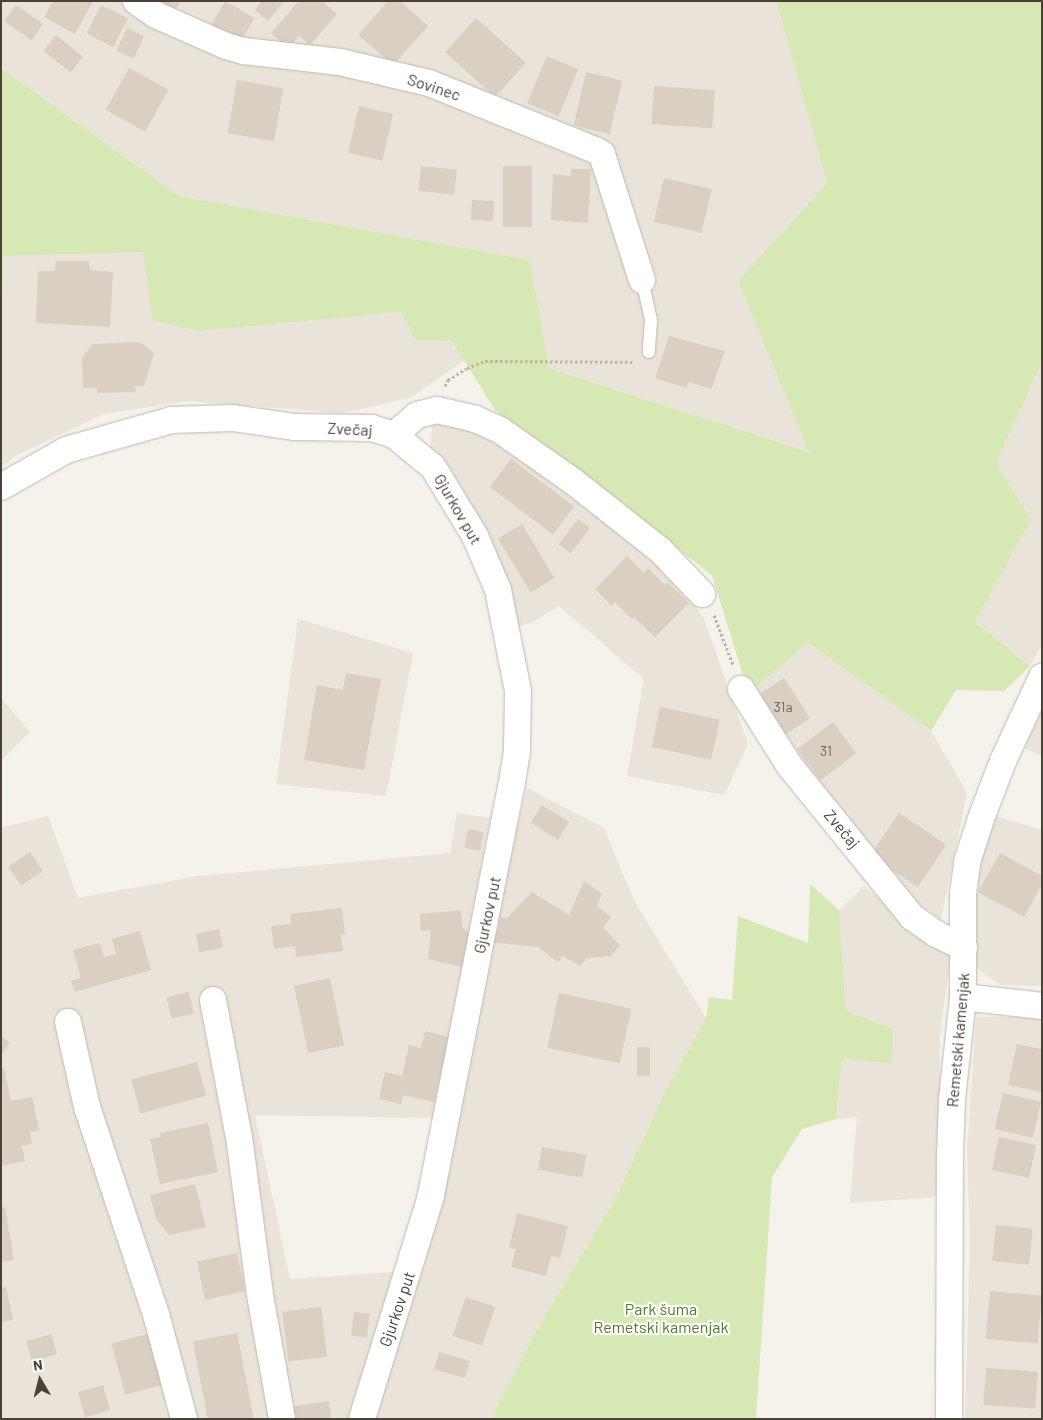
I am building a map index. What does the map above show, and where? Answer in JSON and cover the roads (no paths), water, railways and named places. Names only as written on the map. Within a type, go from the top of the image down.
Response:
[{"type":"street","name":"Sovinec","points":[[136,1],[156,15],[226,46],[244,51],[340,62],[429,83],[597,151],[602,154],[606,164],[642,280]]},
{"type":"street","name":"Zvečaj","points":[[1,487],[66,450],[108,436],[171,420],[234,418],[295,427],[362,426],[394,435],[417,415],[437,410],[475,419],[500,430],[536,454],[660,550],[707,601]]},
{"type":"street","name":"Gjurkov put","points":[[362,1419],[422,1232],[437,1167],[502,840],[519,719],[507,624],[485,557],[433,467],[394,435]]},
{"type":"street","name":"Remetski kamenjak","points":[[949,1419],[952,1099],[963,997],[963,893],[968,859],[1002,761],[1042,677]]},
{"type":"street","name":"Zvečaj","points":[[741,689],[788,765],[912,917],[936,934],[964,947]]},
{"type":"street","points":[[963,997],[1042,1006]]},
{"type":"street","points":[[213,1000],[239,1137],[260,1295],[282,1419]]},
{"type":"street","points":[[68,1022],[87,1107],[157,1318],[184,1419]]},
{"type":"lane","points":[[642,280],[651,320],[649,352]]},
{"type":"park label","name":"Park šuma Remetski kamenjak","points":[[661,1318]]}]
